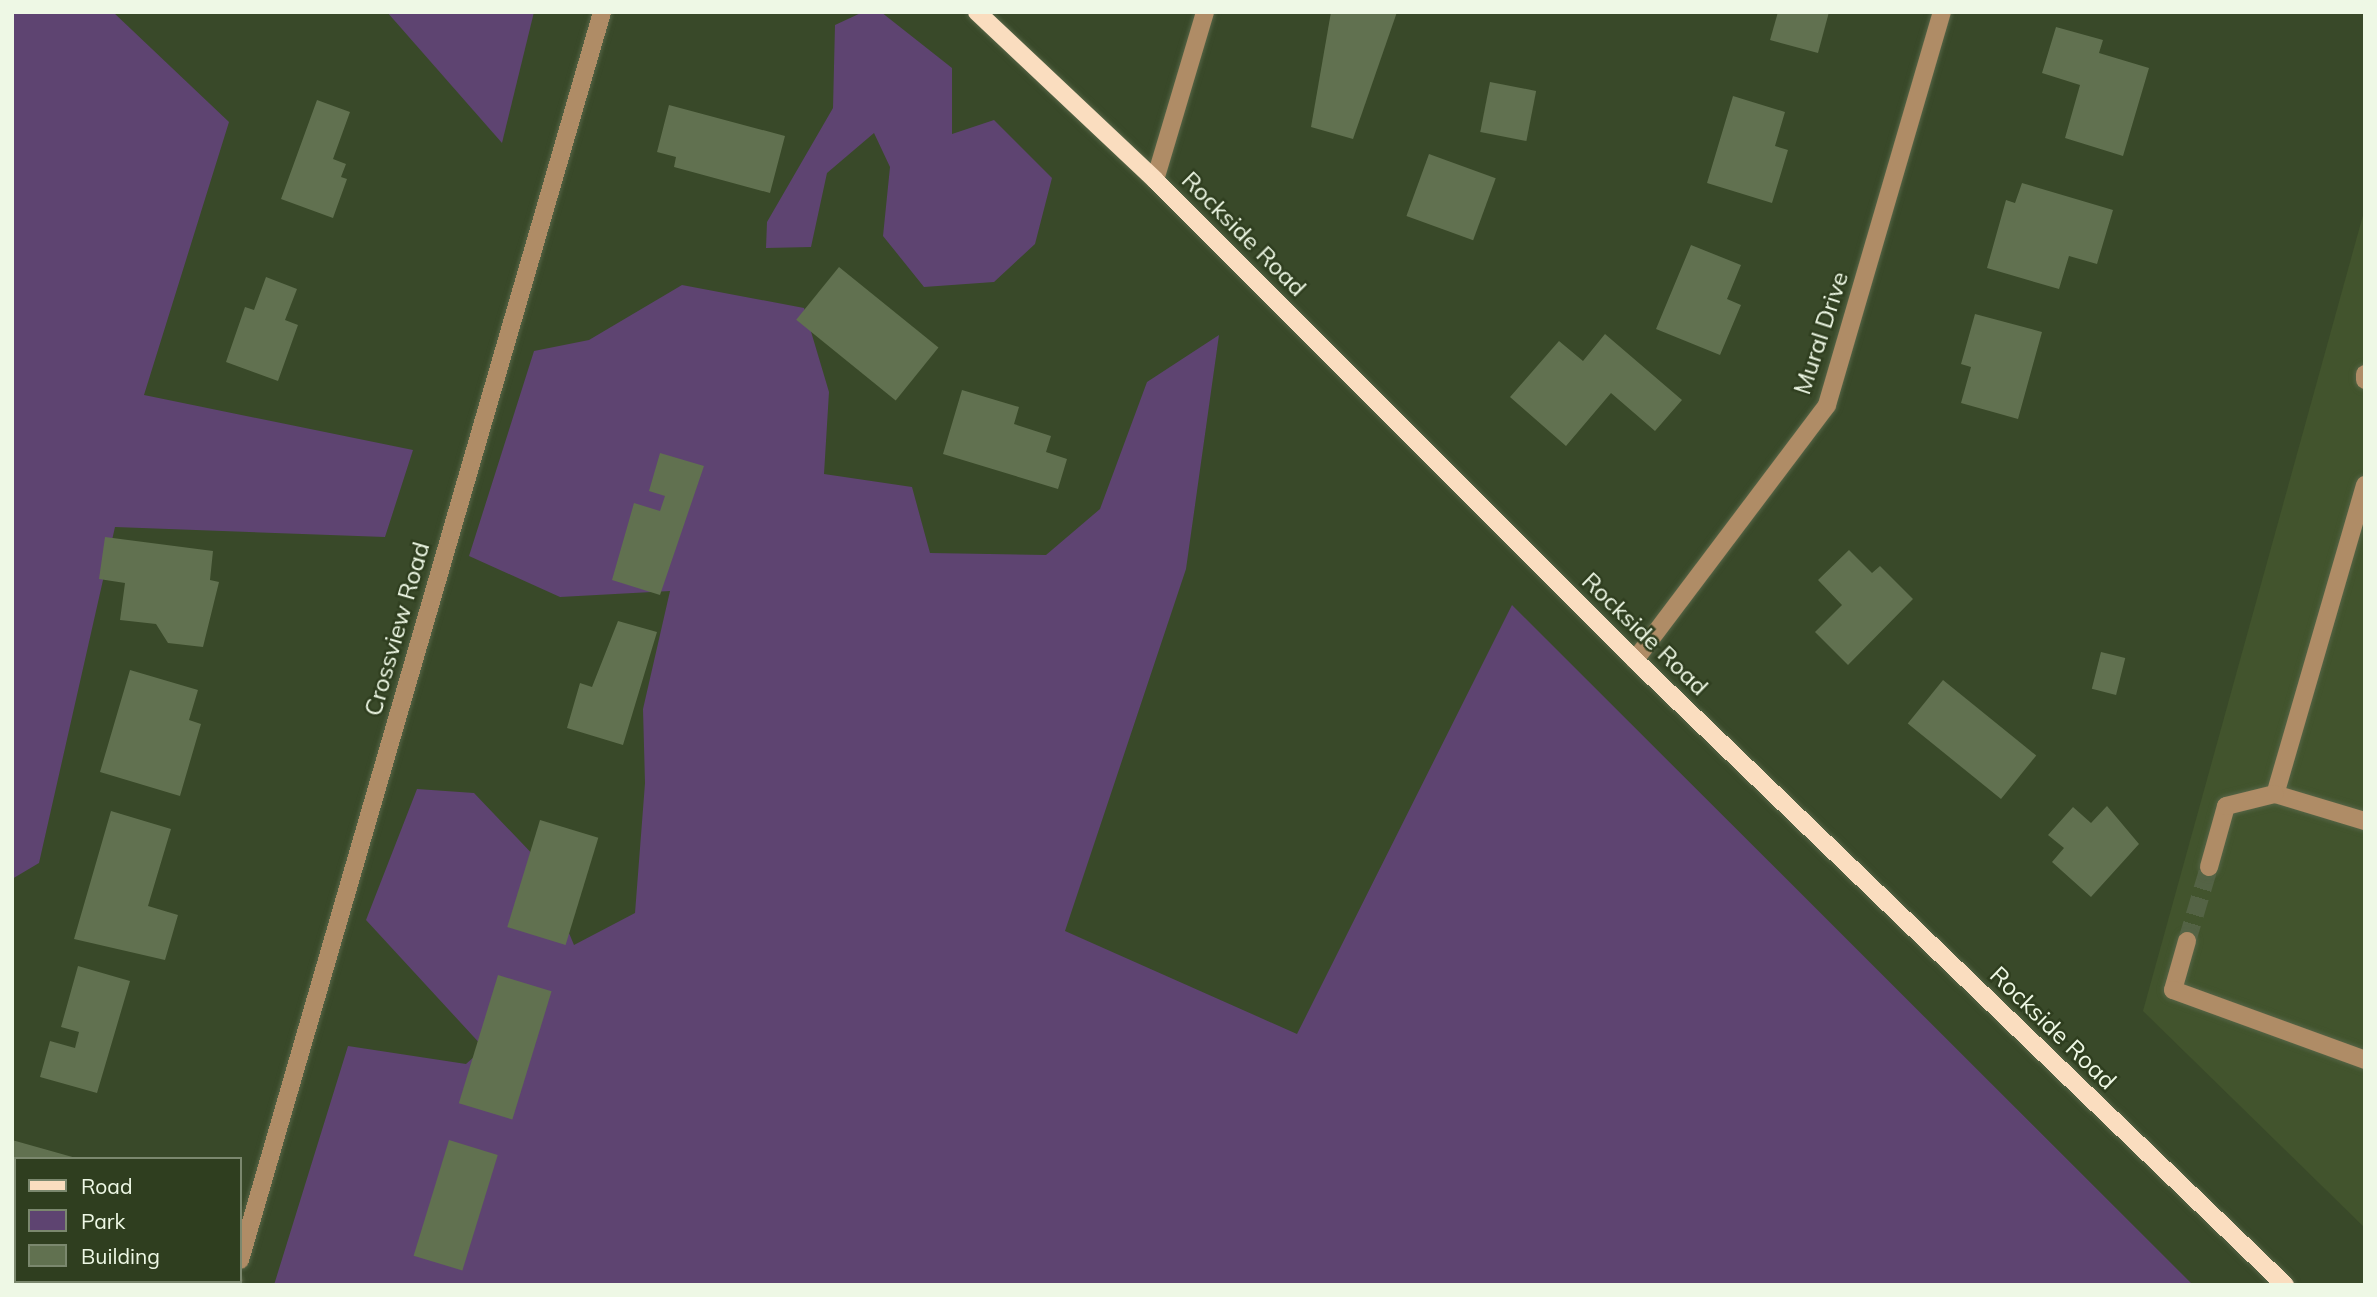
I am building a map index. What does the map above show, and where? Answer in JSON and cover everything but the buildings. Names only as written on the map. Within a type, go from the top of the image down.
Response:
[{"type":"main road","name":"Rockside Road","points":[[977,12],[1155,180],[1635,660],[2285,1285]]},
{"type":"street","name":"Crossview Road","points":[[242,1253],[602,12]]},
{"type":"street","points":[[1155,180],[1205,12]]},
{"type":"street","name":"Mural Drive","points":[[1635,660],[1827,405],[1942,12]]},
{"type":"street","points":[[2365,374],[2365,380]]},
{"type":"street","points":[[2275,794],[2365,485]]},
{"type":"street","points":[[2209,867],[2226,806],[2275,794],[2365,821]]},
{"type":"street","points":[[2187,941],[2173,990],[2365,1060]]},
{"type":"shaded area","points":[[2365,208],[2365,1228],[2143,1011]]},
{"type":"green space","points":[[12,12],[113,12],[229,122],[144,395],[413,450],[385,537],[115,527],[39,863],[12,879]]},
{"type":"green space","points":[[387,12],[534,12],[502,143]]},
{"type":"green space","points":[[863,12],[881,12],[952,68],[952,134],[994,120],[1052,178],[1035,244],[994,282],[924,287],[883,236],[890,167],[874,133],[827,173],[811,247],[766,248],[767,222],[833,108],[835,25]]},
{"type":"green space","points":[[682,285],[804,308],[829,392],[824,474],[912,487],[930,553],[1046,555],[1100,509],[1147,382],[1219,335],[1186,569],[1065,931],[1297,1034],[1512,605],[2193,1285],[274,1285],[348,1046],[466,1064],[484,1048],[366,920],[417,789],[474,793],[539,861],[574,945],[635,913],[645,783],[643,709],[670,591],[560,597],[469,556],[534,351],[589,340]]},
{"type":"tunnel","points":[[2187,941],[2209,867]]}]
